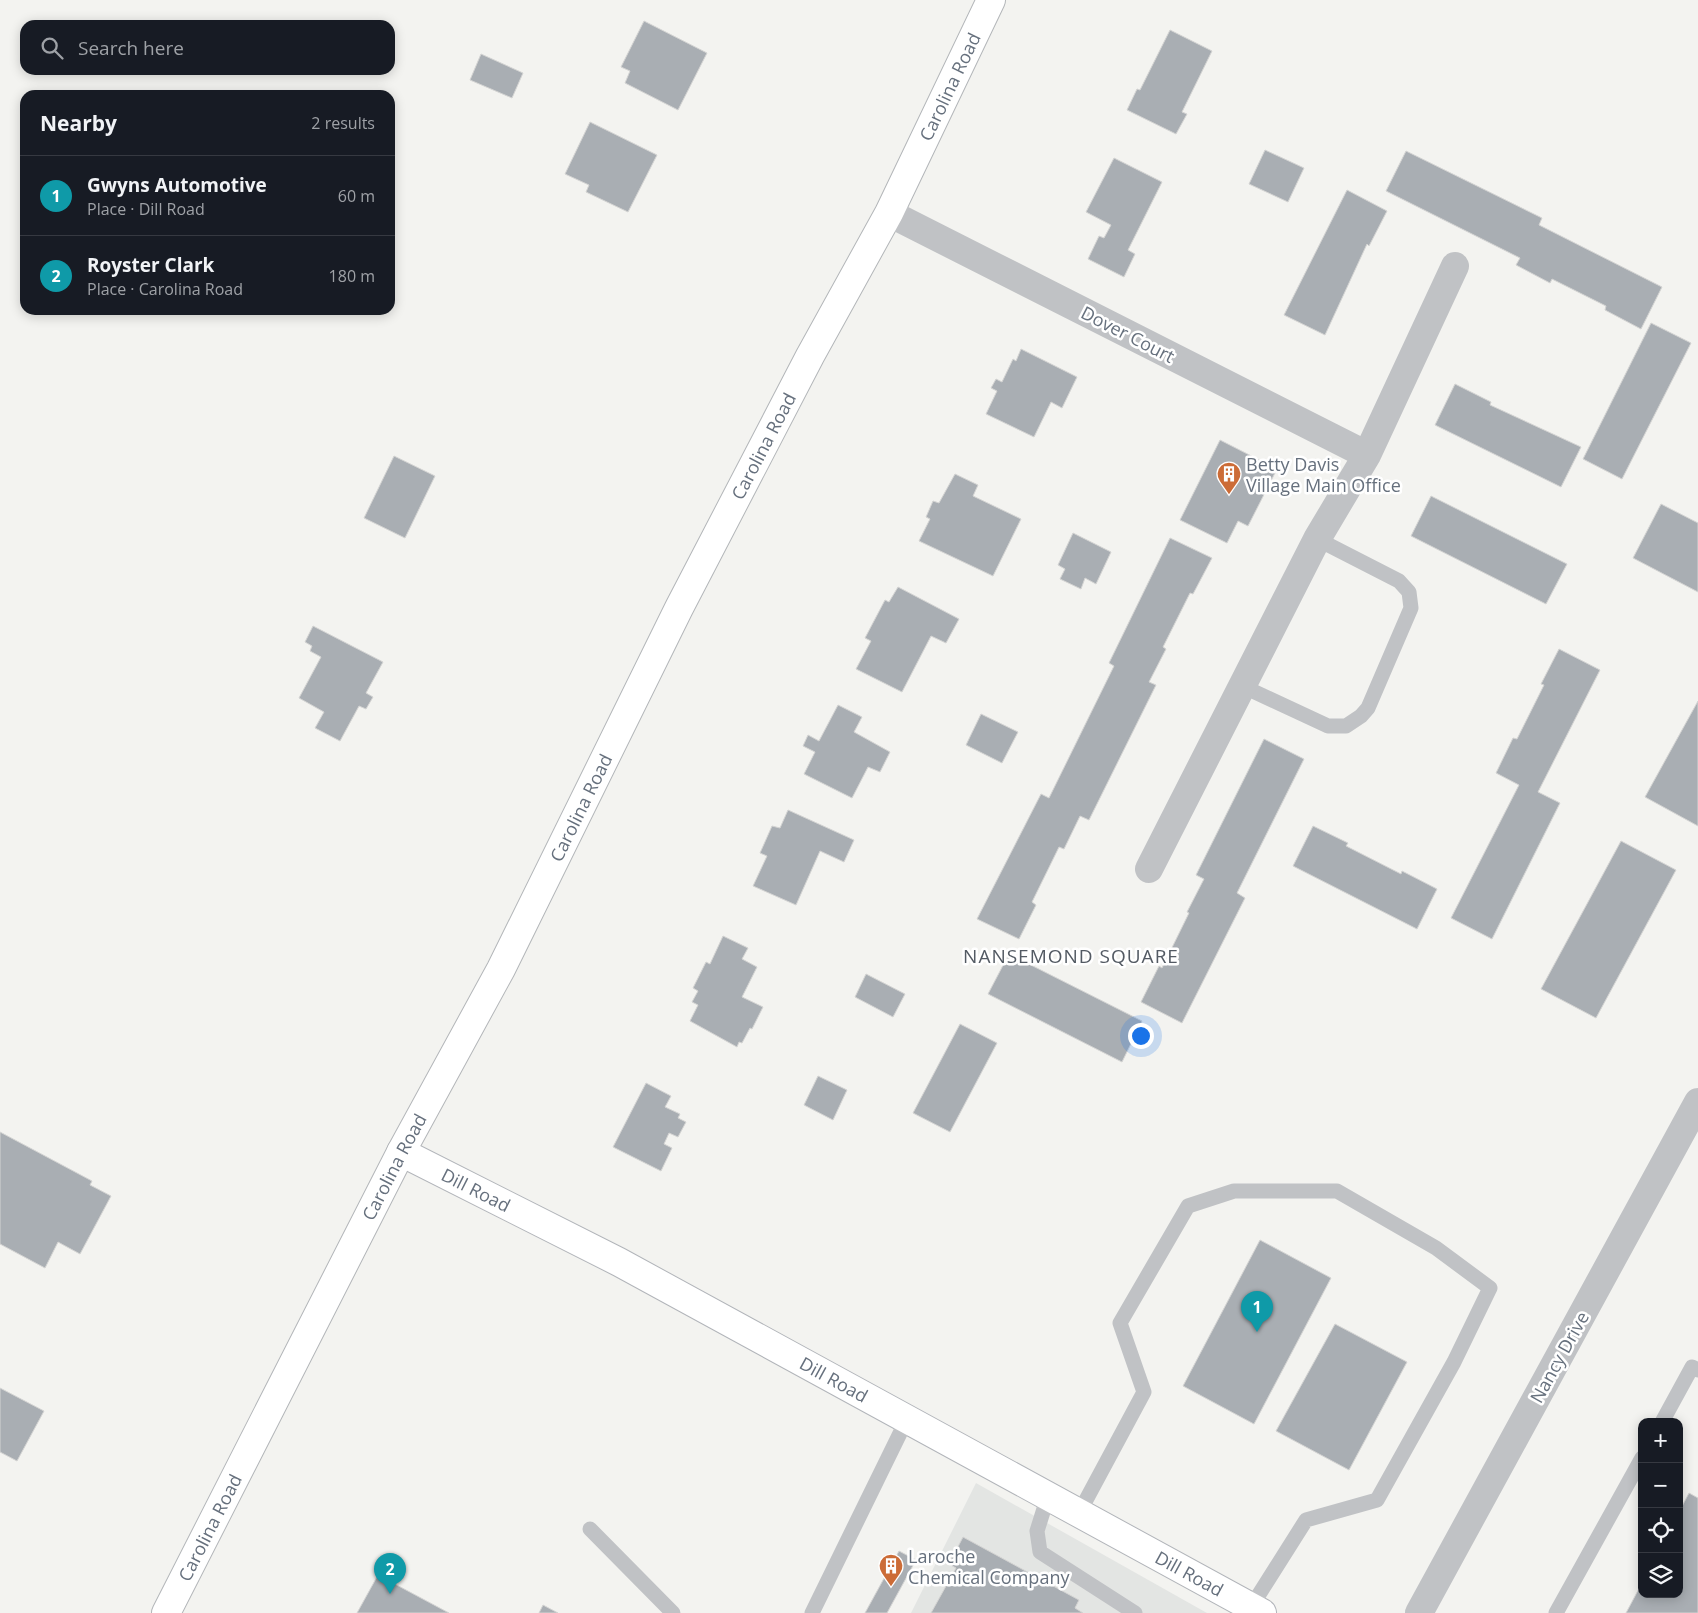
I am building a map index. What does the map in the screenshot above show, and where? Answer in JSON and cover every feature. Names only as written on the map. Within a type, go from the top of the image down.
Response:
[{"type":"main road","name":"Carolina Road","points":[[166,1613],[401,1152],[501,970],[679,608],[778,417],[889,213],[991,0]]},
{"type":"main road","name":"Dill Road","points":[[401,1152],[619,1262],[1256,1610]]},
{"type":"street","name":"Dover Court","points":[[889,213],[1367,455]]},
{"type":"street","points":[[1149,869],[1317,539],[1367,455],[1455,266]]},
{"type":"street","name":"Nancy Drive","points":[[1419,1613],[1698,1102]]},
{"type":"lane","points":[[1242,686],[1328,726],[1346,726],[1361,716],[1368,708],[1411,608],[1409,592],[1399,581],[1317,539]]},
{"type":"lane","points":[[1079,1513],[1144,1392],[1120,1323],[1188,1206],[1234,1191],[1337,1191],[1436,1248],[1490,1288],[1454,1362],[1377,1500],[1306,1520],[1256,1610]]},
{"type":"lane","points":[[1664,1418],[1692,1367],[1698,1370]]},
{"type":"lane","points":[[812,1613],[907,1419]]},
{"type":"lane","points":[[1556,1613],[1639,1463]]},
{"type":"lane","points":[[1048,1496],[1037,1531],[1040,1552],[1135,1613]]},
{"type":"lane","points":[[590,1529],[673,1613]]},
{"type":"shaded area","points":[[976,1483],[1207,1613],[911,1613]]},
{"type":"building","points":[[644,21],[707,53],[678,110],[625,83],[630,71],[621,67]]},
{"type":"building","points":[[1170,30],[1212,51],[1182,112],[1187,114],[1176,134],[1127,110],[1137,89],[1140,90]]},
{"type":"building","points":[[481,54],[523,73],[512,98],[470,80]]},
{"type":"building","points":[[590,122],[657,155],[628,212],[586,192],[589,185],[565,174]]},
{"type":"building","points":[[1265,150],[1304,168],[1288,202],[1249,184]]},
{"type":"building","points":[[1406,151],[1542,218],[1539,225],[1662,287],[1641,329],[1605,310],[1606,306],[1552,279],[1550,283],[1516,265],[1520,258],[1386,191]]},
{"type":"building","points":[[1114,158],[1162,182],[1128,250],[1135,254],[1124,277],[1088,259],[1099,236],[1104,238],[1111,225],[1086,212]]},
{"type":"building","points":[[1347,190],[1387,211],[1369,246],[1367,244],[1325,335],[1284,315]]},
{"type":"building","points":[[1651,323],[1691,343],[1622,479],[1583,459]]},
{"type":"building","points":[[1021,349],[1077,377],[1062,408],[1051,402],[1034,437],[986,414],[997,391],[991,388],[996,379],[1002,382],[1013,359],[1016,361]]},
{"type":"building","points":[[1455,384],[1491,402],[1490,405],[1581,447],[1561,487],[1435,425]]},
{"type":"building","name":"Betty Davis Village Main Office","points":[[1220,440],[1277,469],[1248,526],[1238,521],[1227,543],[1180,520]]},
{"type":"building","points":[[394,456],[435,476],[405,538],[364,518]]},
{"type":"building","points":[[955,474],[978,485],[973,496],[1021,519],[993,576],[919,541],[930,519],[926,517],[933,501],[939,503]]},
{"type":"building","points":[[1431,496],[1567,564],[1546,604],[1411,536]]},
{"type":"building","points":[[1661,504],[1698,523],[1698,592],[1633,558]]},
{"type":"building","points":[[1073,533],[1111,552],[1096,584],[1085,578],[1081,589],[1060,579],[1065,569],[1058,565]]},
{"type":"building","points":[[1170,538],[1212,558],[1193,594],[1190,593],[1163,647],[1166,649],[1149,682],[1156,685],[1089,820],[1080,816],[1064,849],[1059,847],[1032,902],[1036,905],[1019,939],[977,919],[1041,794],[1049,798],[1114,666],[1109,663]]},
{"type":"building","points":[[898,587],[959,619],[946,643],[931,636],[902,692],[856,669],[871,641],[865,638],[885,600],[889,602]]},
{"type":"building","points":[[313,626],[383,662],[366,693],[373,697],[366,709],[359,706],[340,741],[315,728],[324,712],[299,698],[321,657],[310,651],[312,646],[305,642]]},
{"type":"building","points":[[1559,649],[1600,670],[1538,792],[1560,803],[1492,939],[1451,918],[1519,785],[1496,773],[1513,738],[1517,739],[1544,685],[1541,684]]},
{"type":"building","points":[[1698,701],[1698,826],[1645,797]]},
{"type":"building","points":[[838,705],[862,717],[854,732],[890,752],[880,772],[868,767],[852,798],[804,774],[815,752],[803,746],[808,735],[819,741]]},
{"type":"building","points":[[981,714],[1018,732],[1002,763],[966,745]]},
{"type":"building","points":[[1264,739],[1304,759],[1237,893],[1245,898],[1182,1023],[1141,1002],[1159,966],[1162,968],[1189,913],[1187,912],[1204,879],[1196,875]]},
{"type":"building","points":[[788,810],[854,840],[844,862],[820,851],[796,905],[753,886],[767,856],[760,853],[772,826],[780,828]]},
{"type":"building","points":[[1313,826],[1348,843],[1346,846],[1401,874],[1402,871],[1437,889],[1417,929],[1293,866]]},
{"type":"building","points":[[1621,841],[1676,870],[1596,1018],[1541,989]]},
{"type":"building","points":[[723,936],[748,948],[742,959],[757,967],[742,997],[763,1007],[752,1029],[750,1028],[742,1043],[739,1042],[737,1047],[690,1021],[698,1005],[692,1002],[698,991],[693,988],[706,962],[710,964]]},
{"type":"building","points":[[1009,954],[1142,1021],[1122,1062],[988,994]]},
{"type":"building","points":[[866,974],[905,994],[893,1017],[855,997]]},
{"type":"building","points":[[960,1024],[997,1043],[950,1132],[913,1113]]},
{"type":"building","points":[[818,1076],[847,1090],[833,1120],[804,1105]]},
{"type":"building","points":[[646,1083],[671,1096],[665,1107],[680,1114],[678,1118],[686,1122],[678,1137],[669,1133],[664,1144],[672,1148],[661,1171],[613,1147]]},
{"type":"building","points":[[0,1132],[92,1181],[90,1185],[111,1196],[80,1254],[58,1242],[45,1268],[0,1244]]},
{"type":"building","points":[[1260,1240],[1331,1278],[1254,1424],[1183,1386]]},
{"type":"building","points":[[1335,1324],[1407,1362],[1349,1470],[1276,1431]]},
{"type":"building","points":[[0,1388],[44,1411],[17,1461],[0,1452]]},
{"type":"building","points":[[1689,1493],[1698,1498],[1698,1613],[1626,1613],[1638,1590],[1638,1598],[1683,1598],[1683,1504]]},
{"type":"building","points":[[963,1537],[1079,1600],[1075,1608],[1083,1613],[931,1613],[956,1568],[949,1564]]},
{"type":"building","name":"Laroche Chemical Company","points":[[899,1551],[916,1560],[887,1613],[865,1613]]},
{"type":"building","points":[[378,1575],[449,1613],[357,1613]]},
{"type":"building","points":[[543,1605],[558,1613],[539,1613]]},
{"type":"place","name":"Betty Davis Village Main Office","points":[[1229,495]]},
{"type":"place","name":"Gwyns Automotive","points":[[1257,1332]]},
{"type":"place","name":"Laroche Chemical Company","points":[[891,1587]]},
{"type":"place","name":"Royster Clark","points":[[390,1594]]},
{"type":"district","name":"NANSEMOND SQUARE","points":[[1071,956]]}]
